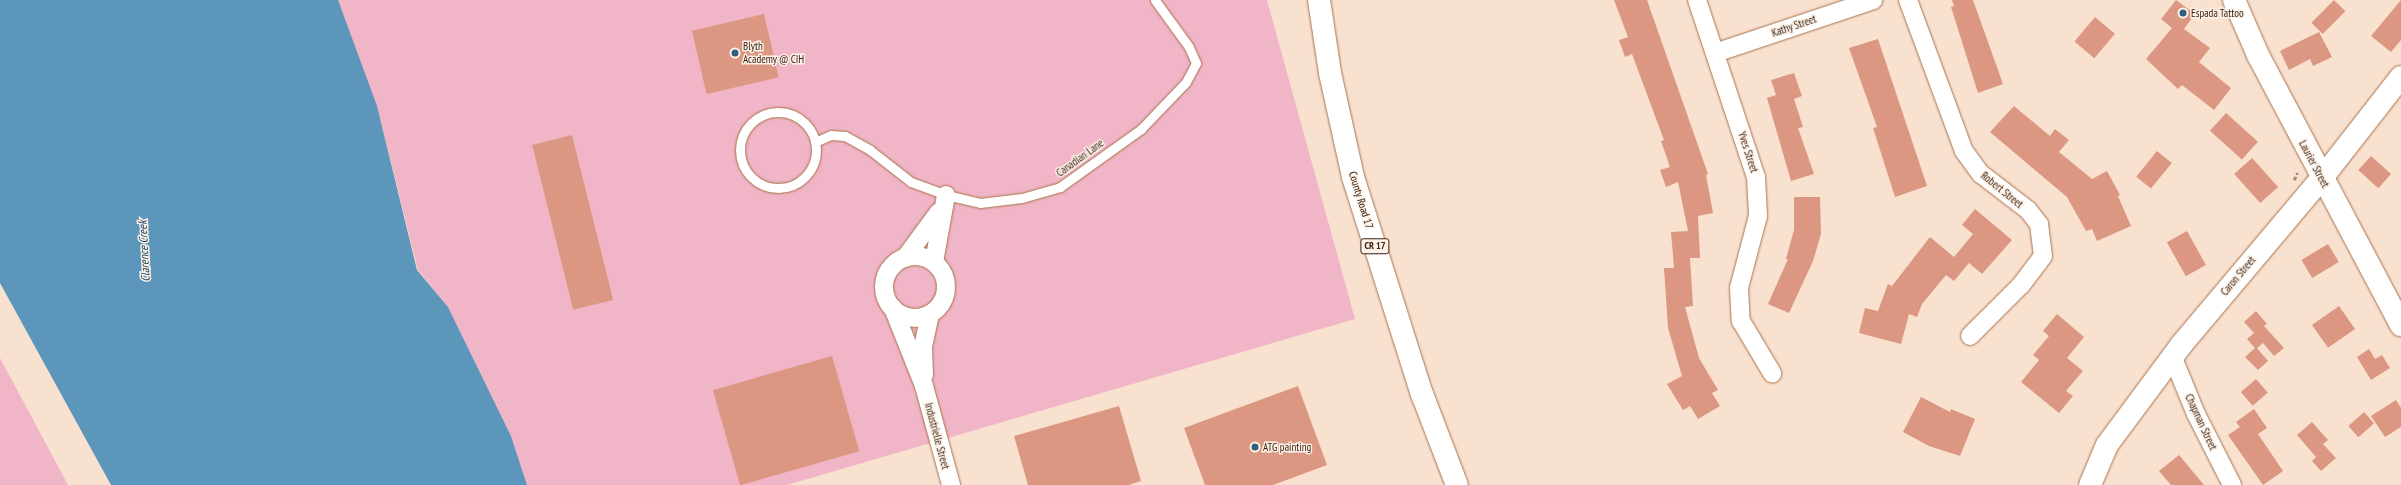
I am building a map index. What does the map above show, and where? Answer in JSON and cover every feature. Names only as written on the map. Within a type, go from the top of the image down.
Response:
[{"type":"main road","name":"County Road 17","points":[[1319,0],[1330,73],[1353,177],[1422,394],[1457,485]]},
{"type":"main road","name":"Laurier Street","points":[[2234,0],[2258,55],[2401,325]]},
{"type":"main road","name":"Caron Street","points":[[2090,485],[2107,444],[2232,283],[2322,178],[2401,77]]},
{"type":"street","name":"Yves Street","points":[[1697,0],[1756,177],[1758,216],[1739,288],[1741,321],[1772,373]]},
{"type":"street","name":"Kathy Street","points":[[1715,53],[1873,0]]},
{"type":"street","name":"Robert Street","points":[[1908,0],[1964,151],[1980,174],[2028,210],[2039,224],[2043,256],[2021,285],[1970,336]]},
{"type":"street","name":"Industrielle Street","points":[[944,202],[905,258],[896,263],[885,280],[884,290],[893,308],[924,386],[951,485]]},
{"type":"street","points":[[905,258],[924,258],[934,262],[944,202]]},
{"type":"street","name":"Industrielle Street","points":[[924,386],[923,347],[930,315],[943,299],[946,290],[945,279],[934,262]]},
{"type":"street","points":[[893,308],[910,317],[930,315]]},
{"type":"street","name":"Chapman Street","points":[[2173,358],[2196,414],[2232,485]]},
{"type":"lane","name":"Canadian Lane","points":[[815,142],[831,135],[845,136],[870,150],[911,182],[944,202],[980,202],[1022,198],[1060,187],[1141,129],[1186,82],[1196,63],[1189,47],[1155,0]]},
{"type":"lane","points":[[770,112],[793,115],[804,122],[815,142],[816,155],[812,168],[803,178],[786,187],[766,187],[754,180],[745,170],[740,158],[740,146],[746,129],[758,117],[770,112]]},
{"type":"shaded area","points":[[337,0],[1267,0],[1355,319],[787,485],[527,485],[511,436],[448,307],[418,270],[380,118]]},
{"type":"shaded area","points":[[0,358],[68,485],[0,485]]},
{"type":"water","name":"Clarence Creek","points":[[0,0],[338,0],[377,106],[417,270],[448,307],[511,436],[527,485],[111,485],[0,283]]},
{"type":"building","points":[[1614,0],[1647,0],[1708,174],[1706,175],[1713,213],[1698,216],[1700,258],[1690,258],[1693,306],[1685,307],[1699,358],[1718,390],[1712,393],[1720,406],[1698,419],[1690,406],[1683,410],[1667,384],[1682,376],[1668,328],[1664,268],[1674,268],[1671,232],[1688,231],[1678,182],[1666,187],[1660,170],[1670,167],[1661,141],[1664,140],[1632,54],[1625,57],[1619,40],[1628,37]]},
{"type":"building","points":[[1952,0],[1973,0],[2003,84],[1978,93],[1951,7],[1954,6]]},
{"type":"building","points":[[2176,0],[2195,14],[2184,29],[2210,48],[2199,62],[2231,88],[2214,110],[2182,85],[2178,89],[2146,59],[2172,28],[2161,19]]},
{"type":"building","points":[[2334,0],[2345,11],[2323,34],[2311,23]]},
{"type":"building","points":[[2401,0],[2401,40],[2391,52],[2371,36]]},
{"type":"building","name":"Blyth Academy @ CIH","points":[[764,14],[779,77],[707,94],[692,31]]},
{"type":"building","points":[[2095,17],[2115,34],[2094,58],[2074,42]]},
{"type":"building","points":[[2319,32],[2332,57],[2313,66],[2310,59],[2289,70],[2280,51]]},
{"type":"building","points":[[1878,39],[1927,186],[1895,197],[1873,128],[1877,127],[1849,48]]},
{"type":"building","points":[[1794,73],[1802,96],[1794,99],[1803,127],[1798,128],[1814,174],[1791,181],[1767,98],[1776,95],[1771,80]]},
{"type":"building","points":[[2014,106],[2050,136],[2055,129],[2069,140],[2059,152],[2092,179],[2107,171],[2120,195],[2118,196],[2131,226],[2097,241],[2092,229],[2086,231],[2067,197],[1990,132]]},
{"type":"building","points":[[2226,113],[2258,142],[2242,160],[2210,131]]},
{"type":"building","points":[[572,135],[613,300],[573,310],[532,145]]},
{"type":"building","points":[[2157,151],[2172,163],[2151,189],[2136,177]]},
{"type":"building","points":[[2371,156],[2391,174],[2378,188],[2358,170]]},
{"type":"building","points":[[2252,158],[2278,187],[2260,203],[2234,174]]},
{"type":"building","points":[[1794,197],[1820,197],[1821,234],[1813,261],[1789,313],[1768,304],[1788,259],[1786,259],[1794,230]]},
{"type":"building","points":[[1975,209],[2012,240],[1982,274],[1969,263],[1954,281],[1946,275],[1922,304],[1917,317],[1909,314],[1901,344],[1859,333],[1865,308],[1878,311],[1888,284],[1892,286],[1930,237],[1954,257],[1973,234],[1962,225]]},
{"type":"building","points":[[2187,231],[2206,265],[2186,276],[2167,242]]},
{"type":"building","points":[[2328,244],[2339,262],[2312,278],[2301,260]]},
{"type":"building","points":[[2339,306],[2355,329],[2328,348],[2312,325]]},
{"type":"building","points":[[2256,311],[2267,324],[2264,326],[2284,348],[2274,356],[2263,343],[2257,348],[2268,361],[2258,370],[2245,357],[2255,348],[2247,339],[2254,333],[2244,322]]},
{"type":"building","points":[[2057,314],[2084,337],[2067,358],[2083,371],[2066,391],[2073,396],[2059,413],[2021,382],[2039,360],[2033,355],[2049,336],[2043,331]]},
{"type":"building","points":[[2369,349],[2375,359],[2382,355],[2390,368],[2371,380],[2357,357]]},
{"type":"building","points":[[832,356],[859,451],[740,485],[713,390]]},
{"type":"building","points":[[2256,379],[2268,393],[2253,406],[2241,392]]},
{"type":"building","name":"ATG painting","points":[[1298,386],[1327,465],[1273,485],[1205,485],[1184,428]]},
{"type":"building","points":[[1921,397],[1950,412],[1951,409],[1975,419],[1960,456],[1929,446],[1903,432]]},
{"type":"building","points":[[2396,400],[2401,408],[2401,427],[2385,437],[2371,416]]},
{"type":"building","points":[[1119,406],[1141,481],[1129,485],[1028,485],[1014,436]]},
{"type":"building","points":[[2254,409],[2267,428],[2258,434],[2283,471],[2263,485],[2228,435],[2240,427],[2236,422]]},
{"type":"building","points":[[2364,412],[2374,423],[2358,437],[2348,426]]},
{"type":"building","points":[[2312,422],[2328,440],[2323,444],[2336,458],[2321,471],[2312,461],[2316,457],[2297,435]]},
{"type":"building","points":[[2179,455],[2204,485],[2171,485],[2159,471]]},
{"type":"place","name":"Espada Tattoo","points":[[2183,13]]},
{"type":"place","name":"Blyth Academy @ CIH","points":[[735,53]]},
{"type":"place","name":"ATG painting","points":[[1255,447]]}]
